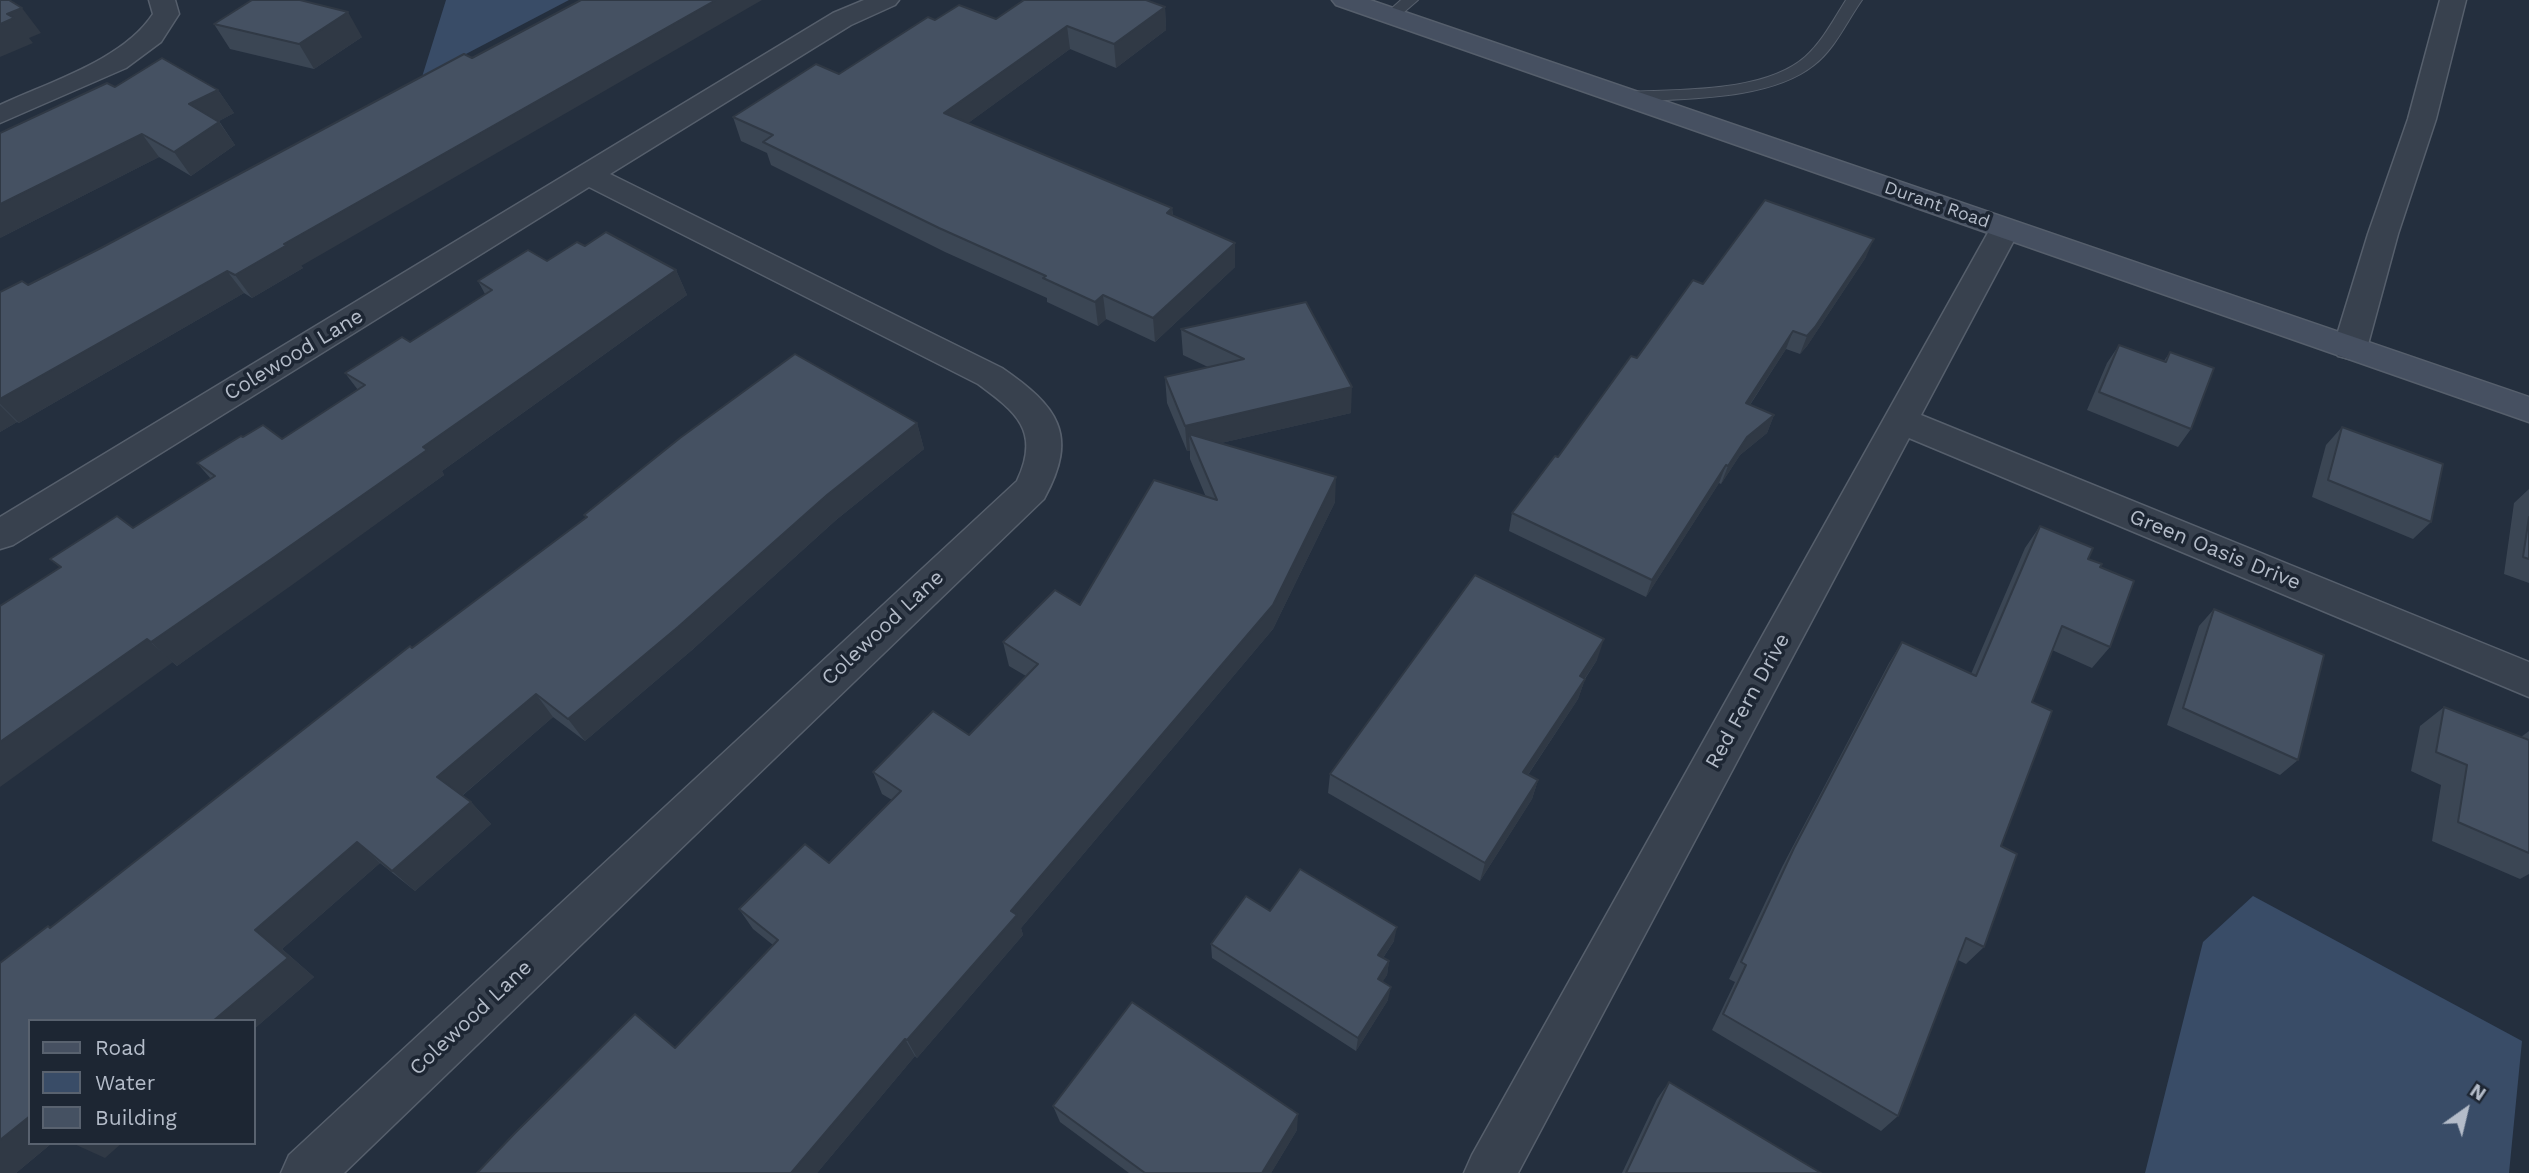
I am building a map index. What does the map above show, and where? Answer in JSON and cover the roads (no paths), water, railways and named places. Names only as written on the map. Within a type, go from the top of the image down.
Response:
[{"type":"street","points":[[0,115],[116,62],[152,36],[166,14],[162,0]]},
{"type":"street","name":"Colewood Lane","points":[[0,535],[842,19],[886,0]]},
{"type":"street","name":"Durant Road","points":[[1345,0],[1401,8],[1627,97],[2529,410]]},
{"type":"street","points":[[2350,348],[2383,234],[2421,119],[2453,0]]},
{"type":"street","name":"Colewood Lane","points":[[307,1173],[1031,489],[1042,469],[1046,451],[1045,432],[1036,413],[1015,393],[990,376],[588,175]]},
{"type":"street","name":"Red Fern Drive","points":[[1490,1173],[2006,229]]},
{"type":"street","name":"Green Oasis Drive","points":[[1901,421],[2529,680]]},
{"type":"lane","points":[[1627,97],[1742,87],[1773,81],[1798,71],[1811,60],[1854,0]]},
{"type":"water","points":[[446,0],[569,0],[422,77]]},
{"type":"water","points":[[2253,896],[2522,1041],[2509,1173],[2145,1173],[2203,942]]}]
